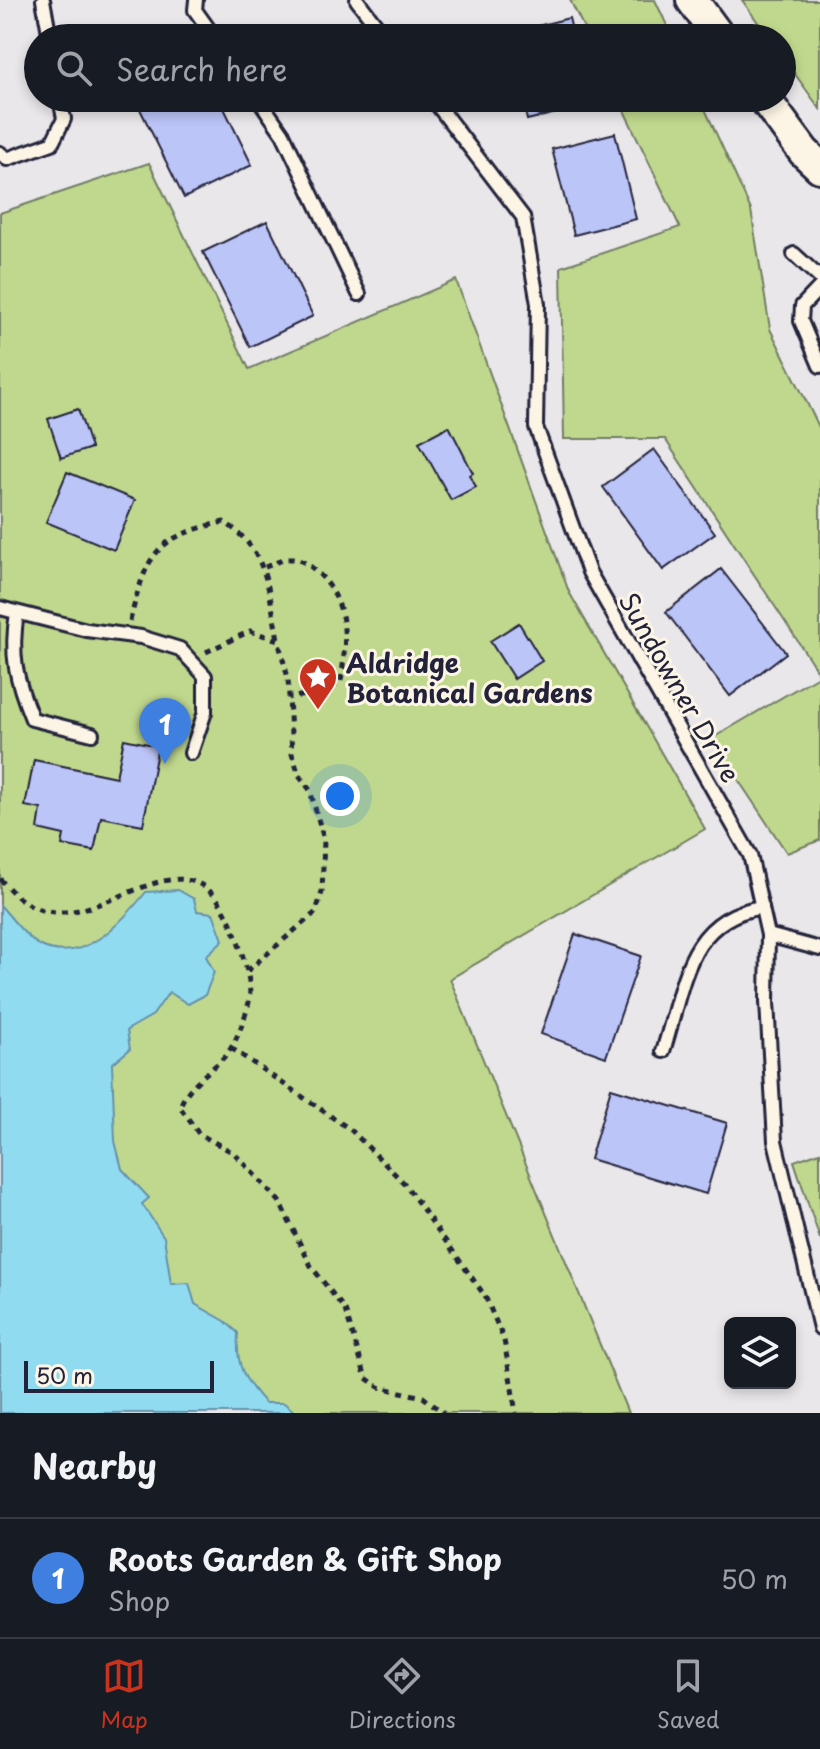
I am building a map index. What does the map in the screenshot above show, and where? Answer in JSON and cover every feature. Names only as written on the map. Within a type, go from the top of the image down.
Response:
[{"type":"street","points":[[692,0],[710,24]]},
{"type":"street","points":[[774,112],[804,152],[820,167]]},
{"type":"lane","points":[[43,0],[47,24]]},
{"type":"lane","points":[[196,0],[195,10],[205,24]]},
{"type":"lane","points":[[357,0],[375,24]]},
{"type":"lane","points":[[0,153],[7,159],[52,143],[64,119],[63,112]]},
{"type":"lane","points":[[268,112],[283,134],[359,294]]},
{"type":"lane","name":"Sundowner Drive","points":[[443,112],[523,217],[538,304],[536,427],[589,572],[750,855],[768,935],[767,1002],[775,1141],[820,1328]]},
{"type":"lane","points":[[794,254],[820,278]]},
{"type":"lane","points":[[820,287],[802,306],[801,321],[820,366]]},
{"type":"lane","points":[[0,608],[180,649],[205,676],[205,712],[191,753]]},
{"type":"lane","points":[[17,613],[12,646],[19,687],[32,719],[92,734]]},
{"type":"lane","points":[[663,1051],[699,941],[718,922],[740,911],[762,907]]},
{"type":"lane","points":[[768,935],[820,949]]},
{"type":"path","points":[[127,635],[139,588],[153,553],[185,530],[224,522],[241,533],[265,567],[289,698],[292,754],[299,775],[310,790],[324,840],[322,892],[316,912],[246,972]]},
{"type":"path","points":[[265,567],[288,559],[305,562],[323,579],[341,605],[345,654],[341,681],[328,691],[289,698]]},
{"type":"path","points":[[190,660],[250,631],[278,640]]},
{"type":"path","points":[[0,879],[20,899],[39,909],[59,912],[80,910],[166,879],[183,878],[212,893],[225,908],[246,972],[249,1002],[231,1048],[185,1092],[180,1107],[199,1134],[234,1153],[279,1201],[311,1266],[345,1310],[366,1378],[379,1387],[423,1397],[444,1413]]},
{"type":"path","points":[[231,1048],[351,1130],[404,1183],[485,1296],[504,1340],[516,1413]]},
{"type":"green space","points":[[570,0],[655,0],[666,24],[582,24]]},
{"type":"green space","points":[[742,0],[820,0],[820,109],[796,76],[796,24],[759,24]]},
{"type":"green space","points":[[625,112],[706,112],[751,210],[770,329],[820,429],[820,675],[665,439],[564,439],[561,267],[680,227]]},
{"type":"green space","name":"Aldridge Botanical Gardens","points":[[149,163],[249,369],[456,280],[569,592],[705,829],[450,979],[628,1413],[0,1413],[0,213]]},
{"type":"green space","points":[[820,675],[820,840],[787,853],[711,739]]},
{"type":"green space","points":[[820,1152],[820,1239],[794,1161]]},
{"type":"water","points":[[178,890],[194,899],[197,911],[213,913],[223,940],[206,956],[214,972],[205,995],[188,1004],[169,992],[153,1015],[127,1030],[130,1049],[112,1064],[115,1141],[122,1169],[149,1198],[142,1204],[164,1237],[171,1284],[189,1283],[195,1304],[225,1321],[238,1333],[242,1371],[265,1403],[284,1403],[296,1413],[0,1413],[0,905],[39,945],[55,950],[71,950],[86,946],[113,928],[146,892]]},
{"type":"building","points":[[569,18],[570,24],[545,24]]},
{"type":"building","points":[[141,112],[226,112],[252,165],[184,198]]},
{"type":"building","points":[[525,112],[561,112],[527,120]]},
{"type":"building","points":[[615,133],[636,219],[574,235],[552,149]]},
{"type":"building","points":[[267,221],[313,316],[250,347],[203,252]]},
{"type":"building","points":[[78,409],[91,448],[61,458],[48,419]]},
{"type":"building","points":[[449,426],[473,473],[470,475],[476,487],[451,500],[419,442]]},
{"type":"building","points":[[654,449],[715,533],[663,570],[603,487]]},
{"type":"building","points":[[67,472],[135,500],[114,550],[46,522]]},
{"type":"building","points":[[721,569],[786,653],[730,696],[666,612]]},
{"type":"building","points":[[519,623],[542,661],[514,679],[490,641]]},
{"type":"building","points":[[124,739],[158,746],[143,825],[101,817],[94,851],[62,845],[64,835],[38,829],[41,809],[25,806],[34,760],[116,777]]},
{"type":"building","points":[[575,934],[641,956],[606,1057],[541,1034]]},
{"type":"building","points":[[611,1088],[727,1123],[706,1194],[590,1159]]},
{"type":"place","name":"Aldridge Botanical Gardens","points":[[318,711]]},
{"type":"place","name":"Roots Garden & Gift Shop","points":[[165,764]]}]
